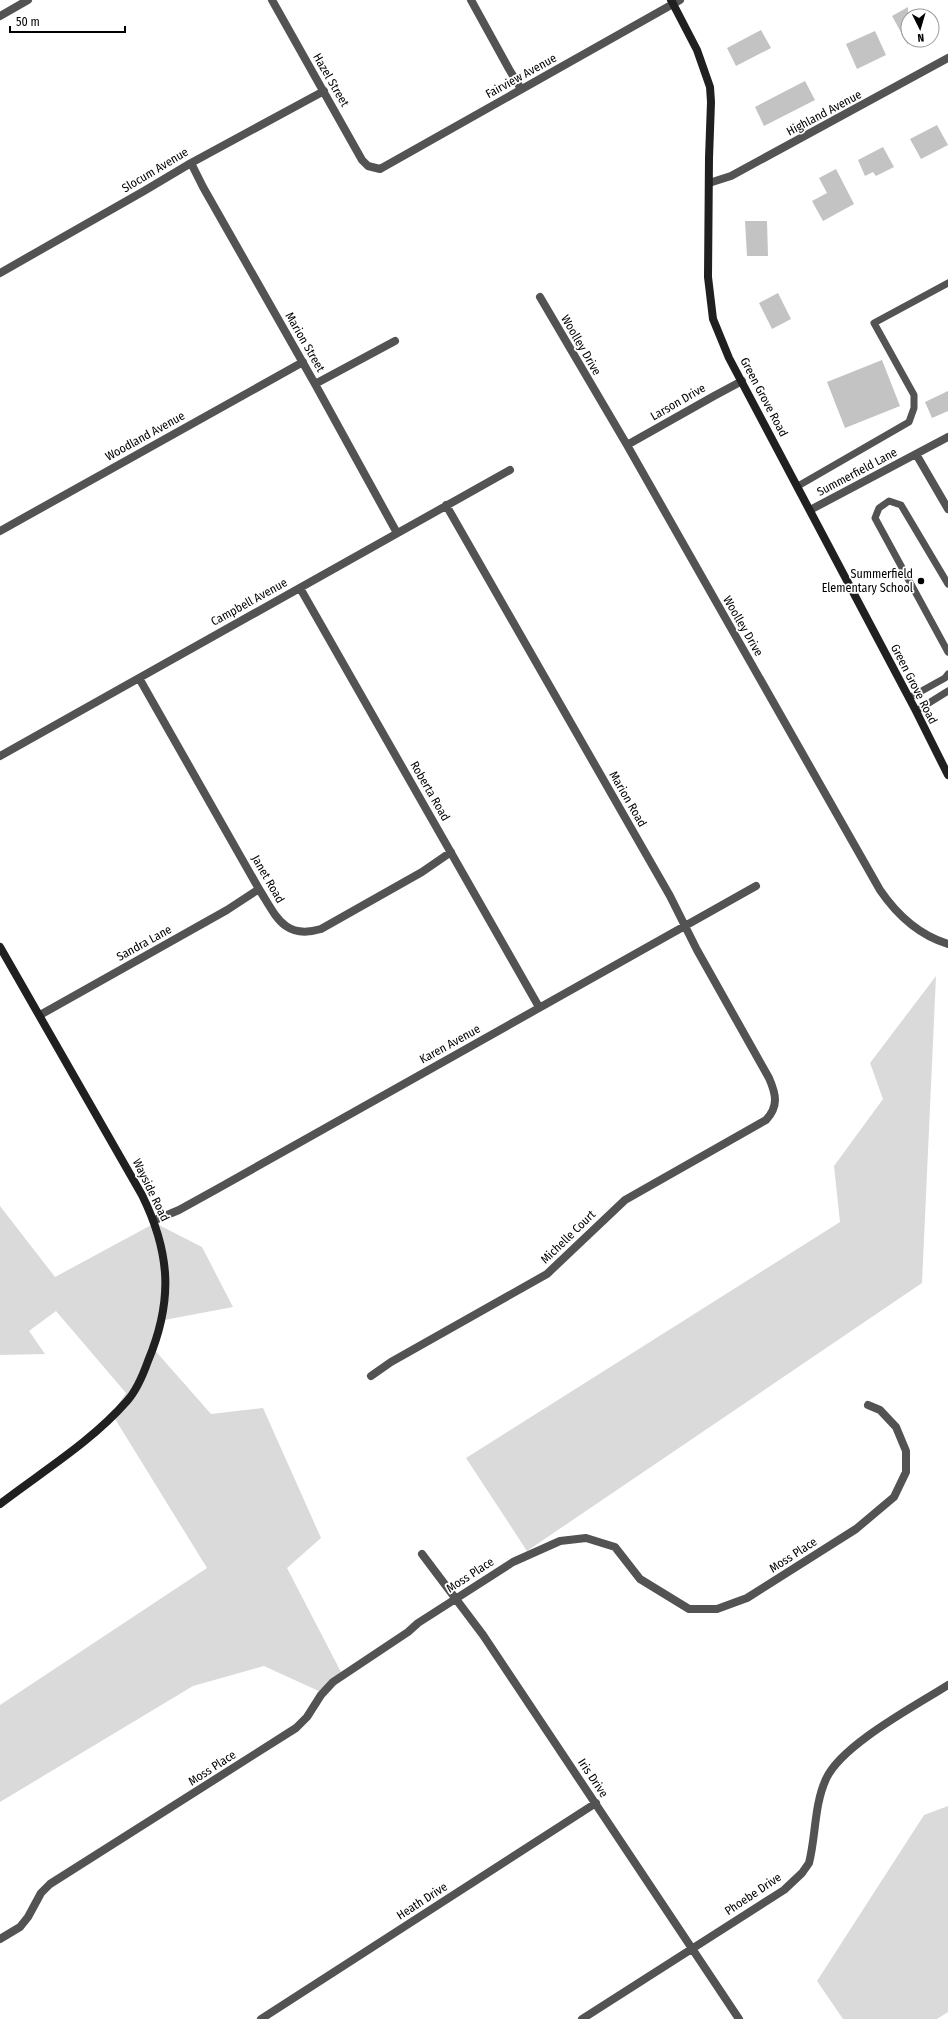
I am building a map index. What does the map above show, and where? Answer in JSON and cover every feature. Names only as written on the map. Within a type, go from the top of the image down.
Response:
[{"type":"street","points":[[0,16],[28,0]]},
{"type":"street","name":"Hazel Street","points":[[272,0],[362,160],[373,167]]},
{"type":"street","points":[[471,0],[521,89]]},
{"type":"street","name":"Fairview Avenue","points":[[373,167],[380,168],[675,1]]},
{"type":"street","name":"Green Grove Road","points":[[675,1],[697,50],[710,88],[708,277],[711,310],[717,330],[742,381],[916,711],[948,775]]},
{"type":"street","name":"Highland Avenue","points":[[709,183],[731,176],[948,58]]},
{"type":"street","name":"Slocum Avenue","points":[[0,273],[144,191],[191,162],[324,91]]},
{"type":"street","name":"Marion Street","points":[[191,162],[203,187],[303,362],[397,533]]},
{"type":"street","name":"Woolley Drive","points":[[540,297],[627,445],[880,890],[898,914],[916,929],[948,944]]},
{"type":"street","points":[[315,384],[395,341]]},
{"type":"street","name":"Woodland Avenue","points":[[0,531],[303,362]]},
{"type":"street","name":"Larson Drive","points":[[627,445],[742,381]]},
{"type":"street","name":"Summerfield Lane","points":[[810,510],[948,437]]},
{"type":"street","name":"Summerfield Lane","points":[[916,454],[948,509]]},
{"type":"street","name":"Campbell Avenue","points":[[0,756],[510,470]]},
{"type":"street","name":"Marion Road","points":[[446,505],[670,896],[769,1078],[775,1092],[774,1108]]},
{"type":"street","name":"Roberta Road","points":[[300,588],[539,1007]]},
{"type":"street","name":"Janet Road","points":[[139,678],[259,889],[279,922],[288,928],[298,932],[308,933],[321,929],[395,888],[451,852]]},
{"type":"street","name":"Karen Avenue","points":[[155,1220],[179,1210],[756,886]]},
{"type":"street","name":"Sandra Lane","points":[[40,1015],[227,910],[259,889]]},
{"type":"street","name":"Wayside Road","points":[[0,946],[155,1220],[165,1264],[166,1295],[153,1350],[136,1387],[128,1400],[105,1424],[0,1504]]},
{"type":"street","name":"Michelle Court","points":[[371,1376],[391,1362],[547,1274],[625,1200],[754,1128],[766,1120],[774,1108]]},
{"type":"street","name":"Moss Place","points":[[0,1938],[20,1927],[28,1917],[41,1893],[50,1884],[296,1728],[307,1717],[321,1695],[333,1682],[455,1599],[513,1562],[560,1541],[586,1538],[615,1547],[640,1579],[689,1609],[717,1609],[748,1598],[856,1529],[894,1497],[906,1472],[906,1451],[896,1427],[880,1410],[868,1405]]},
{"type":"street","name":"Iris Drive","points":[[422,1554],[483,1635],[739,2019]]},
{"type":"street","name":"Phoebe Drive","points":[[582,2019],[784,1890],[802,1873],[808,1863],[812,1852],[821,1792],[835,1763],[860,1741],[948,1685]]},
{"type":"street","name":"Heath Drive","points":[[261,2019],[596,1803]]},
{"type":"lane","points":[[798,486],[909,422],[914,408],[914,396],[874,323],[948,283]]},
{"type":"lane","points":[[948,584],[902,505],[889,501],[879,508],[875,518],[948,652]]},
{"type":"lane","points":[[909,698],[945,678],[948,674]]},
{"type":"lane","points":[[916,711],[948,691]]},
{"type":"shaded area","points":[[936,976],[922,1283],[527,1551],[466,1458],[840,1222],[834,1166],[883,1099],[870,1063]]},
{"type":"shaded area","points":[[0,1206],[55,1277],[155,1223],[202,1247],[233,1307],[159,1321],[152,1347],[211,1414],[263,1408],[321,1538],[287,1568],[342,1674],[323,1693],[264,1666],[193,1686],[0,1802],[0,1705],[207,1568],[112,1414],[126,1393],[56,1311],[29,1331],[45,1354],[0,1355]]},
{"type":"shaded area","points":[[948,1806],[948,2012],[937,2019],[843,2019],[817,1981],[924,1815]]},
{"type":"building","points":[[900,12],[900,30],[892,16]]},
{"type":"building","points":[[761,30],[771,48],[736,66],[727,48]]},
{"type":"building","points":[[875,31],[886,55],[857,69],[846,44]]},
{"type":"building","points":[[805,81],[815,100],[764,126],[755,107]]},
{"type":"building","points":[[937,125],[948,145],[921,159],[910,139]]},
{"type":"building","points":[[883,147],[894,167],[876,176],[873,172],[865,176],[858,160]]},
{"type":"building","points":[[836,169],[854,204],[823,221],[812,201],[827,193],[819,178]]},
{"type":"building","points":[[745,221],[767,221],[768,256],[747,256]]},
{"type":"building","points":[[778,293],[791,319],[772,329],[759,303]]},
{"type":"building","points":[[882,360],[900,406],[845,428],[827,382]]},
{"type":"building","points":[[948,391],[948,411],[932,418],[925,402]]},
{"type":"place","name":"Summerfield Elementary School","points":[[921,581]]}]
